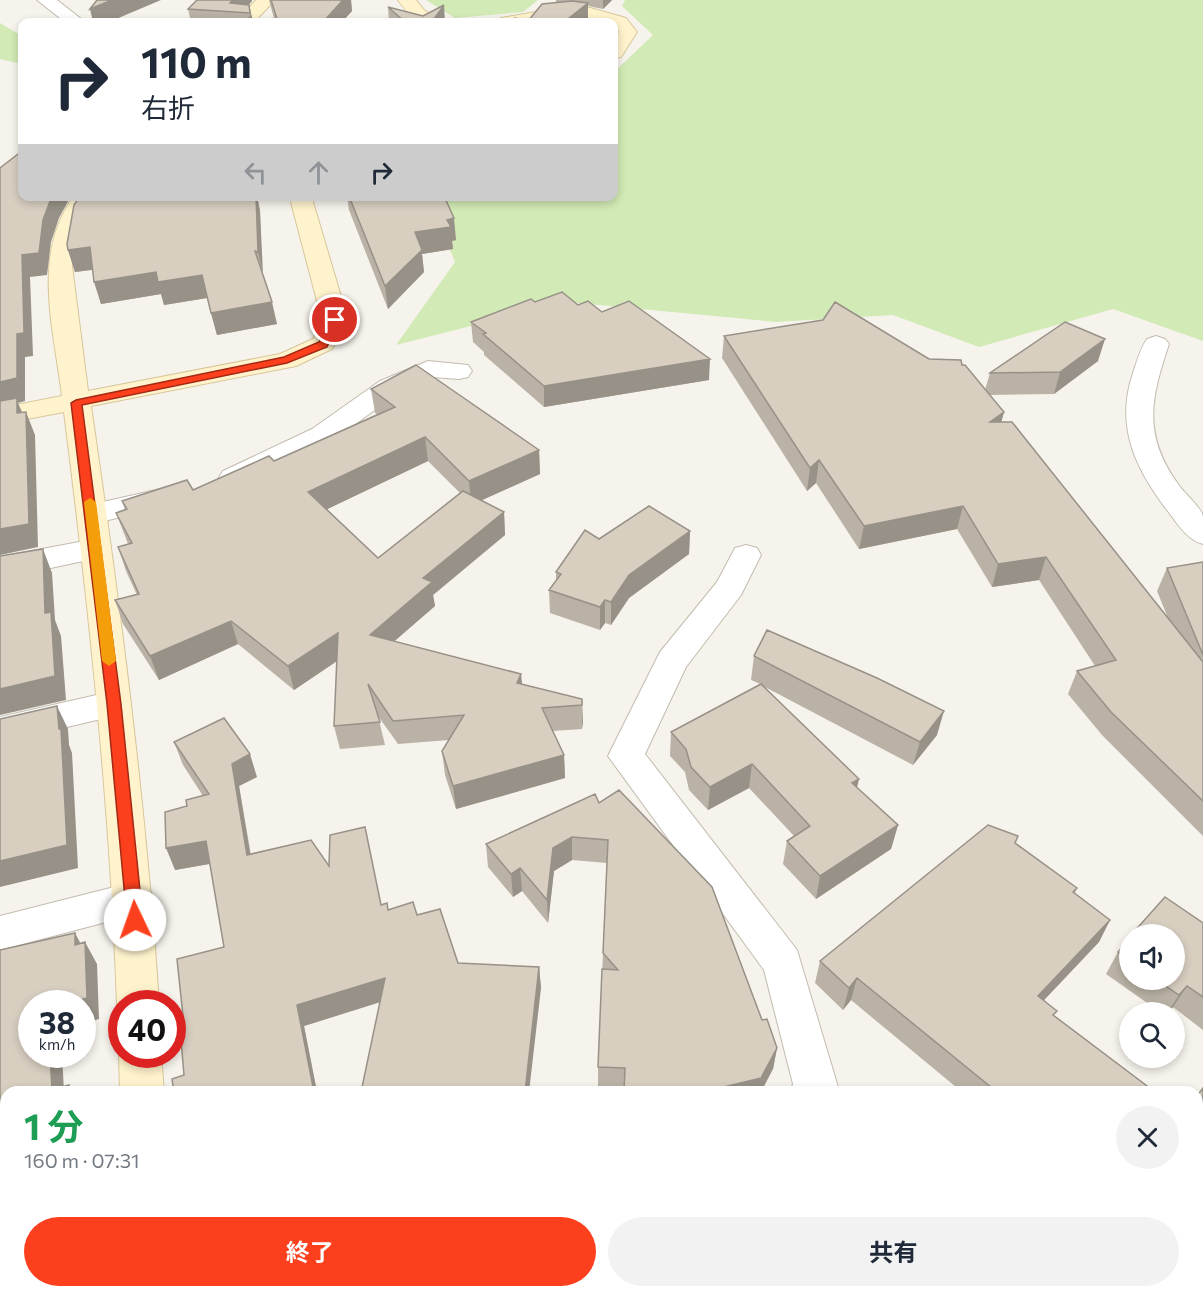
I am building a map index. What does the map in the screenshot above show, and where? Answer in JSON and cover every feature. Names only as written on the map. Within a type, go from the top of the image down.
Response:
[{"type":"street","points":[[46,0],[71,18]]},
{"type":"street","points":[[249,18],[266,0]]},
{"type":"street","points":[[407,0],[418,14],[425,18]]},
{"type":"street","points":[[529,18],[556,13],[584,12],[613,18]]},
{"type":"street","points":[[618,21],[624,24],[628,32],[618,47]]},
{"type":"street","points":[[82,201],[75,210],[61,240],[60,279],[92,514],[114,704],[134,899],[137,990]]},
{"type":"street","points":[[0,416],[287,360],[323,344],[335,320],[302,201]]},
{"type":"street","points":[[1156,344],[1141,388],[1138,412],[1144,452],[1178,506],[1203,534]]},
{"type":"street","points":[[92,514],[202,488],[246,472],[322,435],[389,387],[428,369],[459,371]]},
{"type":"street","points":[[0,568],[95,549]]},
{"type":"street","points":[[746,555],[730,587],[672,661],[626,756],[783,963],[816,1086]]},
{"type":"street","points":[[0,730],[114,704]]},
{"type":"street","points":[[0,933],[134,899]]},
{"type":"street","points":[[141,1068],[142,1086]]},
{"type":"green space","points":[[426,0],[538,0],[523,12],[455,18]]},
{"type":"green space","points":[[625,0],[1203,0],[1203,341],[1113,309],[979,347],[893,315],[776,322],[567,302],[396,345],[455,262],[430,201],[618,201],[618,68],[653,35],[622,6]]},
{"type":"green space","points":[[0,23],[18,34],[18,63],[0,59]]},
{"type":"building","points":[[97,0],[112,0],[90,9]]},
{"type":"building","points":[[197,0],[233,0],[230,3],[249,5],[250,13],[188,9]]},
{"type":"building","points":[[271,0],[343,0],[327,18],[277,18]]},
{"type":"building","points":[[572,1],[588,3],[569,18],[530,18],[542,4]]},
{"type":"building","points":[[444,5],[435,18],[400,18],[388,7],[423,16]]},
{"type":"building","points":[[18,154],[18,201],[50,201],[43,220],[39,253],[22,255],[24,333],[17,334],[17,378],[0,382],[0,168]]},
{"type":"building","points":[[77,201],[256,201],[258,252],[255,251],[272,302],[211,313],[202,275],[158,282],[156,272],[94,282],[90,247],[68,250],[74,205]]},
{"type":"building","points":[[351,201],[446,201],[454,218],[447,220],[451,227],[415,232],[422,250],[385,286]]},
{"type":"building","points":[[562,292],[578,305],[588,301],[602,312],[629,301],[710,359],[544,386],[471,322],[531,299],[535,302]]},
{"type":"building","points":[[835,302],[929,359],[961,360],[962,365],[965,365],[1004,412],[990,422],[1012,422],[1203,662],[1203,801],[1111,712],[1077,671],[1116,660],[1046,557],[998,564],[963,506],[864,526],[819,460],[810,468],[724,336],[823,320]]},
{"type":"building","points":[[1065,322],[1105,339],[1060,372],[990,373]]},
{"type":"building","points":[[416,365],[539,450],[469,481],[425,437],[308,492],[378,558],[463,491],[504,512],[423,578],[432,582],[370,635],[521,674],[517,683],[582,699],[582,705],[542,708],[564,755],[453,786],[442,751],[464,715],[393,721],[368,684],[380,722],[334,726],[338,633],[288,666],[231,621],[150,656],[115,600],[139,594],[118,547],[132,543],[116,513],[127,509],[122,501],[187,480],[193,490],[269,456],[274,461],[395,407],[371,389]]},
{"type":"building","points":[[17,398],[17,413],[26,412],[29,524],[0,529],[0,401]]},
{"type":"building","points":[[649,506],[690,531],[629,575],[611,602],[605,600],[600,607],[549,590],[561,574],[556,572],[585,530],[599,539]]},
{"type":"building","points":[[43,549],[45,613],[51,612],[55,676],[0,689],[0,556]]},
{"type":"building","points":[[1203,562],[1203,655],[1167,568]]},
{"type":"building","points":[[767,630],[877,678],[944,711],[920,742],[754,656]]},
{"type":"building","points":[[761,684],[859,779],[852,783],[898,825],[820,876],[787,841],[810,826],[752,764],[710,787],[691,767],[686,749],[671,732]]},
{"type":"building","points":[[57,706],[59,729],[61,729],[67,845],[0,861],[0,719]]},
{"type":"building","points":[[224,718],[250,754],[232,764],[247,855],[311,840],[329,866],[330,835],[365,827],[381,905],[387,903],[388,910],[413,902],[417,915],[440,909],[458,963],[539,967],[526,1086],[362,1086],[385,978],[297,1005],[313,1086],[173,1086],[172,1079],[184,1075],[183,1068],[186,1068],[186,990],[180,990],[177,959],[224,947],[206,841],[166,848],[165,812],[187,806],[186,800],[209,794],[174,742]]},
{"type":"building","points":[[619,790],[712,887],[762,1020],[767,1019],[777,1048],[761,1078],[728,1086],[624,1086],[625,1068],[598,1067],[602,969],[618,970],[603,953],[608,840],[572,837],[553,848],[547,900],[520,868],[511,874],[486,844],[595,794],[599,803]]},
{"type":"building","points":[[988,825],[1018,836],[1015,843],[1077,888],[1073,892],[1110,920],[1038,996],[1057,1011],[1053,1015],[1119,1065],[1119,1068],[1123,1068],[1147,1086],[990,1086],[857,978],[849,988],[820,961]]},
{"type":"building","points":[[1165,897],[1203,923],[1203,997],[1187,986],[1185,988],[1185,924],[1141,924]]},
{"type":"building","points":[[75,933],[75,945],[85,942],[87,990],[18,990],[18,1068],[51,1068],[52,1086],[0,1086],[0,950]]},
{"type":"building","points":[[1172,990],[1183,990],[1179,995]]},
{"type":"slow traffic","points":[[90,502],[109,661]]},
{"type":"route","points":[[135,920],[114,704],[92,514],[76,403],[287,360],[323,344],[335,320]]}]
